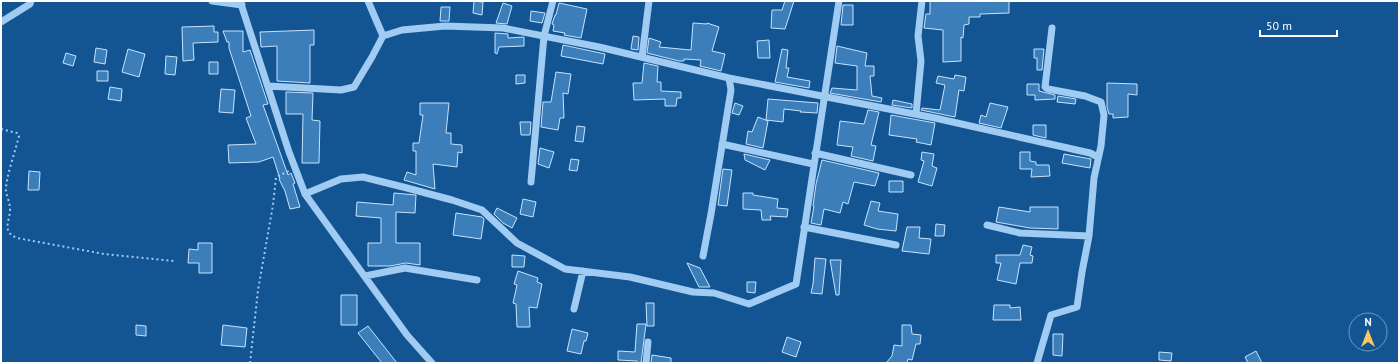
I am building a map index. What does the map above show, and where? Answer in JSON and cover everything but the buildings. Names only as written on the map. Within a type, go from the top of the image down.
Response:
[{"type":"street","points":[[1,22],[30,4],[31,1]]},
{"type":"street","points":[[212,1],[241,3],[305,194],[407,334],[432,363]]},
{"type":"street","points":[[368,1],[383,36]]},
{"type":"street","points":[[531,182],[544,36],[553,1]]},
{"type":"street","points":[[642,57],[649,1]]},
{"type":"street","points":[[305,194],[341,179],[363,178],[452,200],[482,210],[517,243],[565,269],[630,277],[693,292],[714,293],[749,304],[796,284],[839,1]]},
{"type":"street","points":[[916,114],[921,61],[918,36],[922,1]]},
{"type":"street","points":[[268,86],[341,90],[354,87],[372,58],[383,36],[402,30],[445,26],[503,28],[642,57],[729,78],[916,114],[1090,153],[1098,157]]},
{"type":"street","points":[[1037,363],[1051,315],[1077,307],[1089,236],[1094,178],[1101,146],[1104,115],[1102,102],[1085,96],[1045,87],[1052,28]]},
{"type":"street","points":[[703,256],[731,90],[729,78]]},
{"type":"street","points":[[722,144],[814,164]]},
{"type":"street","points":[[815,153],[911,175]]},
{"type":"street","points":[[988,225],[1020,233],[1089,236]]},
{"type":"street","points":[[804,227],[896,245]]},
{"type":"street","points":[[364,276],[405,268],[477,280]]},
{"type":"street","points":[[574,309],[583,271]]},
{"type":"street","points":[[646,363],[648,342]]},
{"type":"path","points":[[1,129],[18,133],[19,136],[6,190],[10,210],[7,230],[10,235],[17,238],[90,252],[174,262]]},
{"type":"path","points":[[250,363],[258,290],[273,206],[276,177],[296,169]]}]
